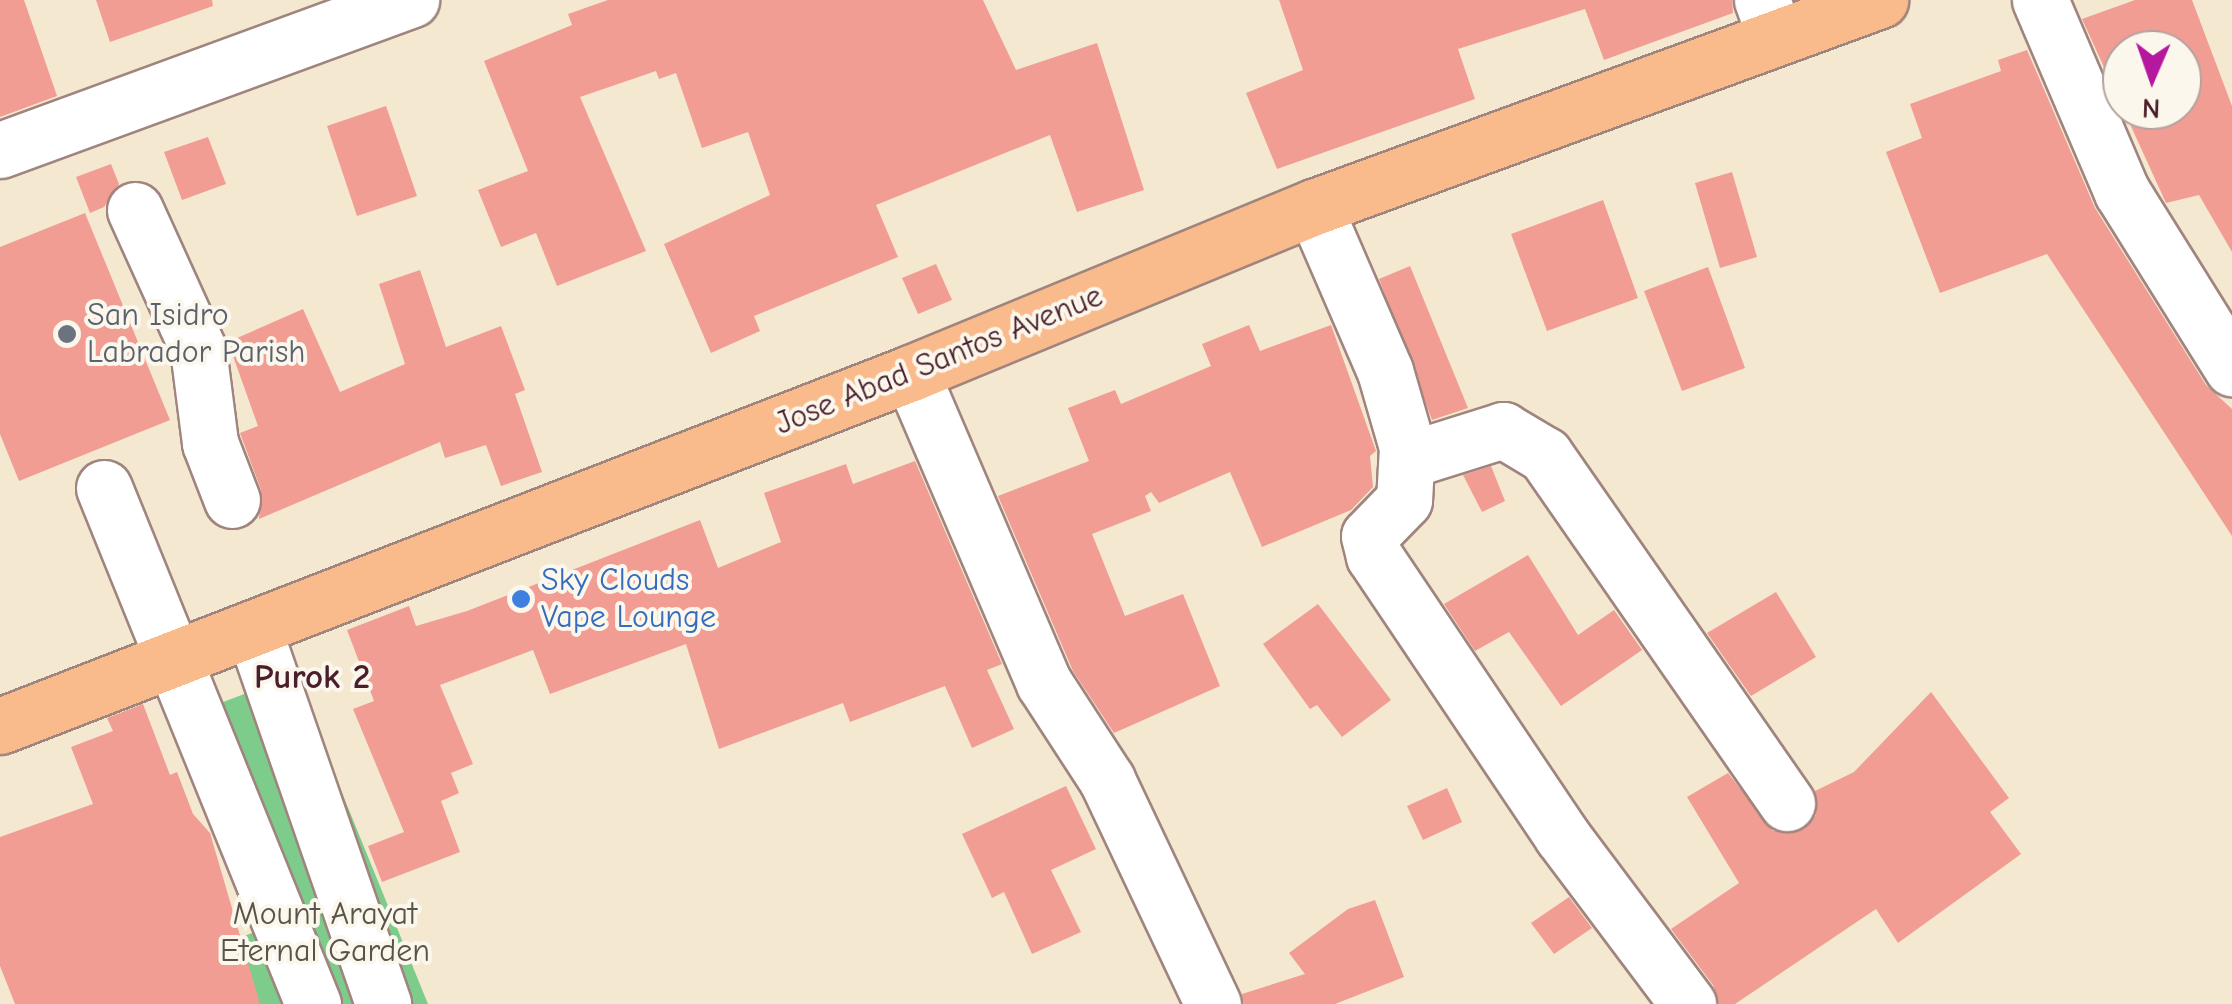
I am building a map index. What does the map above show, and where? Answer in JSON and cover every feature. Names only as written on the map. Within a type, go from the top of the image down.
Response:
[{"type":"highway","name":"Jose Abad Santos Avenue","points":[[0,726],[910,373],[1769,19],[1880,0]]},
{"type":"street","points":[[0,150],[411,0]]},
{"type":"street","points":[[2040,0],[2122,192],[2232,368]]},
{"type":"street","points":[[1314,207],[1385,371],[1408,460],[1404,500],[1370,536],[1391,590],[1688,1004]]},
{"type":"street","points":[[134,210],[198,349],[210,443],[232,500]]},
{"type":"street","points":[[910,373],[1044,684],[1107,780],[1213,1004]]},
{"type":"street","points":[[1408,460],[1503,430],[1545,456],[1787,803]]},
{"type":"street","points":[[104,488],[143,572],[168,658],[246,828],[313,1004]]},
{"type":"street","points":[[252,628],[383,1004]]},
{"type":"green space","name":"Mount Arayat Eternal Garden","points":[[294,675],[428,1004],[68,1004],[257,931],[176,720]]},
{"type":"building","points":[[0,0],[24,0],[57,96],[0,117]]},
{"type":"building","points":[[96,0],[212,0],[213,6],[110,42]]},
{"type":"building","points":[[608,0],[983,0],[1016,70],[1097,43],[1144,190],[1077,212],[1050,135],[876,205],[898,257],[754,316],[760,331],[711,353],[664,244],[770,195],[748,132],[702,148],[676,73],[659,79],[656,71],[580,97],[646,251],[557,286],[536,233],[501,247],[478,190],[528,171],[484,61],[572,25],[568,14]]},
{"type":"building","points":[[1279,0],[1732,0],[1733,13],[1604,60],[1585,9],[1458,49],[1475,99],[1277,169],[1246,93],[1303,70]]},
{"type":"building","points":[[2135,0],[2192,0],[2232,106],[2232,252],[2199,195],[2166,203],[2133,130],[2202,130],[2202,30],[2102,30],[2102,63],[2082,19]]},
{"type":"building","points":[[2027,50],[2095,208],[2206,385],[2232,409],[2232,536],[2047,254],[1940,293],[1886,152],[1922,138],[1910,104],[2001,71],[1998,60]]},
{"type":"building","points":[[386,106],[417,196],[357,216],[327,126]]},
{"type":"building","points":[[208,137],[226,184],[182,200],[164,152]]},
{"type":"building","points":[[111,164],[119,184],[104,207],[90,213],[76,177]]},
{"type":"building","points":[[1732,172],[1757,257],[1720,268],[1695,183]]},
{"type":"building","points":[[1603,200],[1638,298],[1547,331],[1511,234]]},
{"type":"building","name":"San Isidro Labrador Parish","points":[[85,213],[170,420],[19,481],[0,434],[0,247]]},
{"type":"building","points":[[936,264],[952,300],[918,314],[902,278]]},
{"type":"building","points":[[1410,266],[1468,408],[1432,420],[1379,279]]},
{"type":"building","points":[[1708,267],[1745,368],[1682,391],[1644,291]]},
{"type":"building","points":[[420,270],[446,347],[501,326],[525,390],[515,394],[542,472],[501,486],[486,445],[445,458],[440,442],[259,519],[261,490],[240,433],[258,426],[228,342],[303,309],[340,392],[405,364],[379,284]]},
{"type":"building","points":[[1249,325],[1260,351],[1331,325],[1376,451],[1370,456],[1373,487],[1351,510],[1262,547],[1230,472],[1159,503],[1151,492],[1145,496],[1151,511],[1092,534],[1125,616],[1183,594],[1220,686],[1114,733],[1073,671],[998,496],[1089,461],[1068,408],[1115,390],[1121,404],[1211,366],[1202,344]]},
{"type":"building","points":[[915,461],[1002,664],[987,670],[1014,729],[972,748],[945,686],[850,722],[843,703],[719,749],[686,644],[550,694],[533,650],[440,685],[473,764],[451,773],[459,793],[441,801],[460,852],[382,882],[368,846],[404,832],[353,709],[374,701],[347,630],[409,606],[416,626],[467,611],[700,520],[718,568],[781,542],[764,493],[846,464],[853,484]]},
{"type":"building","points":[[1491,466],[1505,501],[1482,512],[1463,475]]},
{"type":"building","points":[[1528,555],[1578,635],[1614,610],[1642,650],[1561,706],[1509,632],[1475,651],[1444,604]]},
{"type":"building","points":[[1776,592],[1816,657],[1751,696],[1707,633]]},
{"type":"building","points":[[1318,604],[1391,700],[1342,737],[1317,705],[1310,709],[1263,644]]},
{"type":"building","points":[[1931,692],[2009,798],[1990,812],[2021,854],[1898,943],[1876,909],[1735,1004],[1719,1004],[1713,985],[1671,929],[1739,883],[1687,797],[1728,773],[1773,831],[1804,829],[1816,815],[1815,791],[1854,772]]},
{"type":"building","points":[[143,704],[170,775],[177,772],[193,814],[210,833],[260,1004],[15,1004],[0,966],[0,837],[93,804],[71,747],[113,731],[107,718]]},
{"type":"building","points":[[1066,786],[1096,849],[1051,870],[1081,932],[1032,954],[1004,892],[992,898],[962,834]]},
{"type":"building","points":[[1447,788],[1462,822],[1423,840],[1407,806]]},
{"type":"building","points":[[1569,897],[1592,928],[1554,954],[1531,923]]},
{"type":"building","points":[[1375,900],[1404,977],[1335,1004],[1244,1004],[1242,994],[1305,974],[1289,953],[1348,909]]},
{"type":"place","name":"San Isidro Labrador Parish","points":[[67,334]]},
{"type":"place","name":"Sky Clouds Vape Lounge","points":[[521,599]]},
{"type":"district","name":"Purok 2","points":[[312,677]]}]
